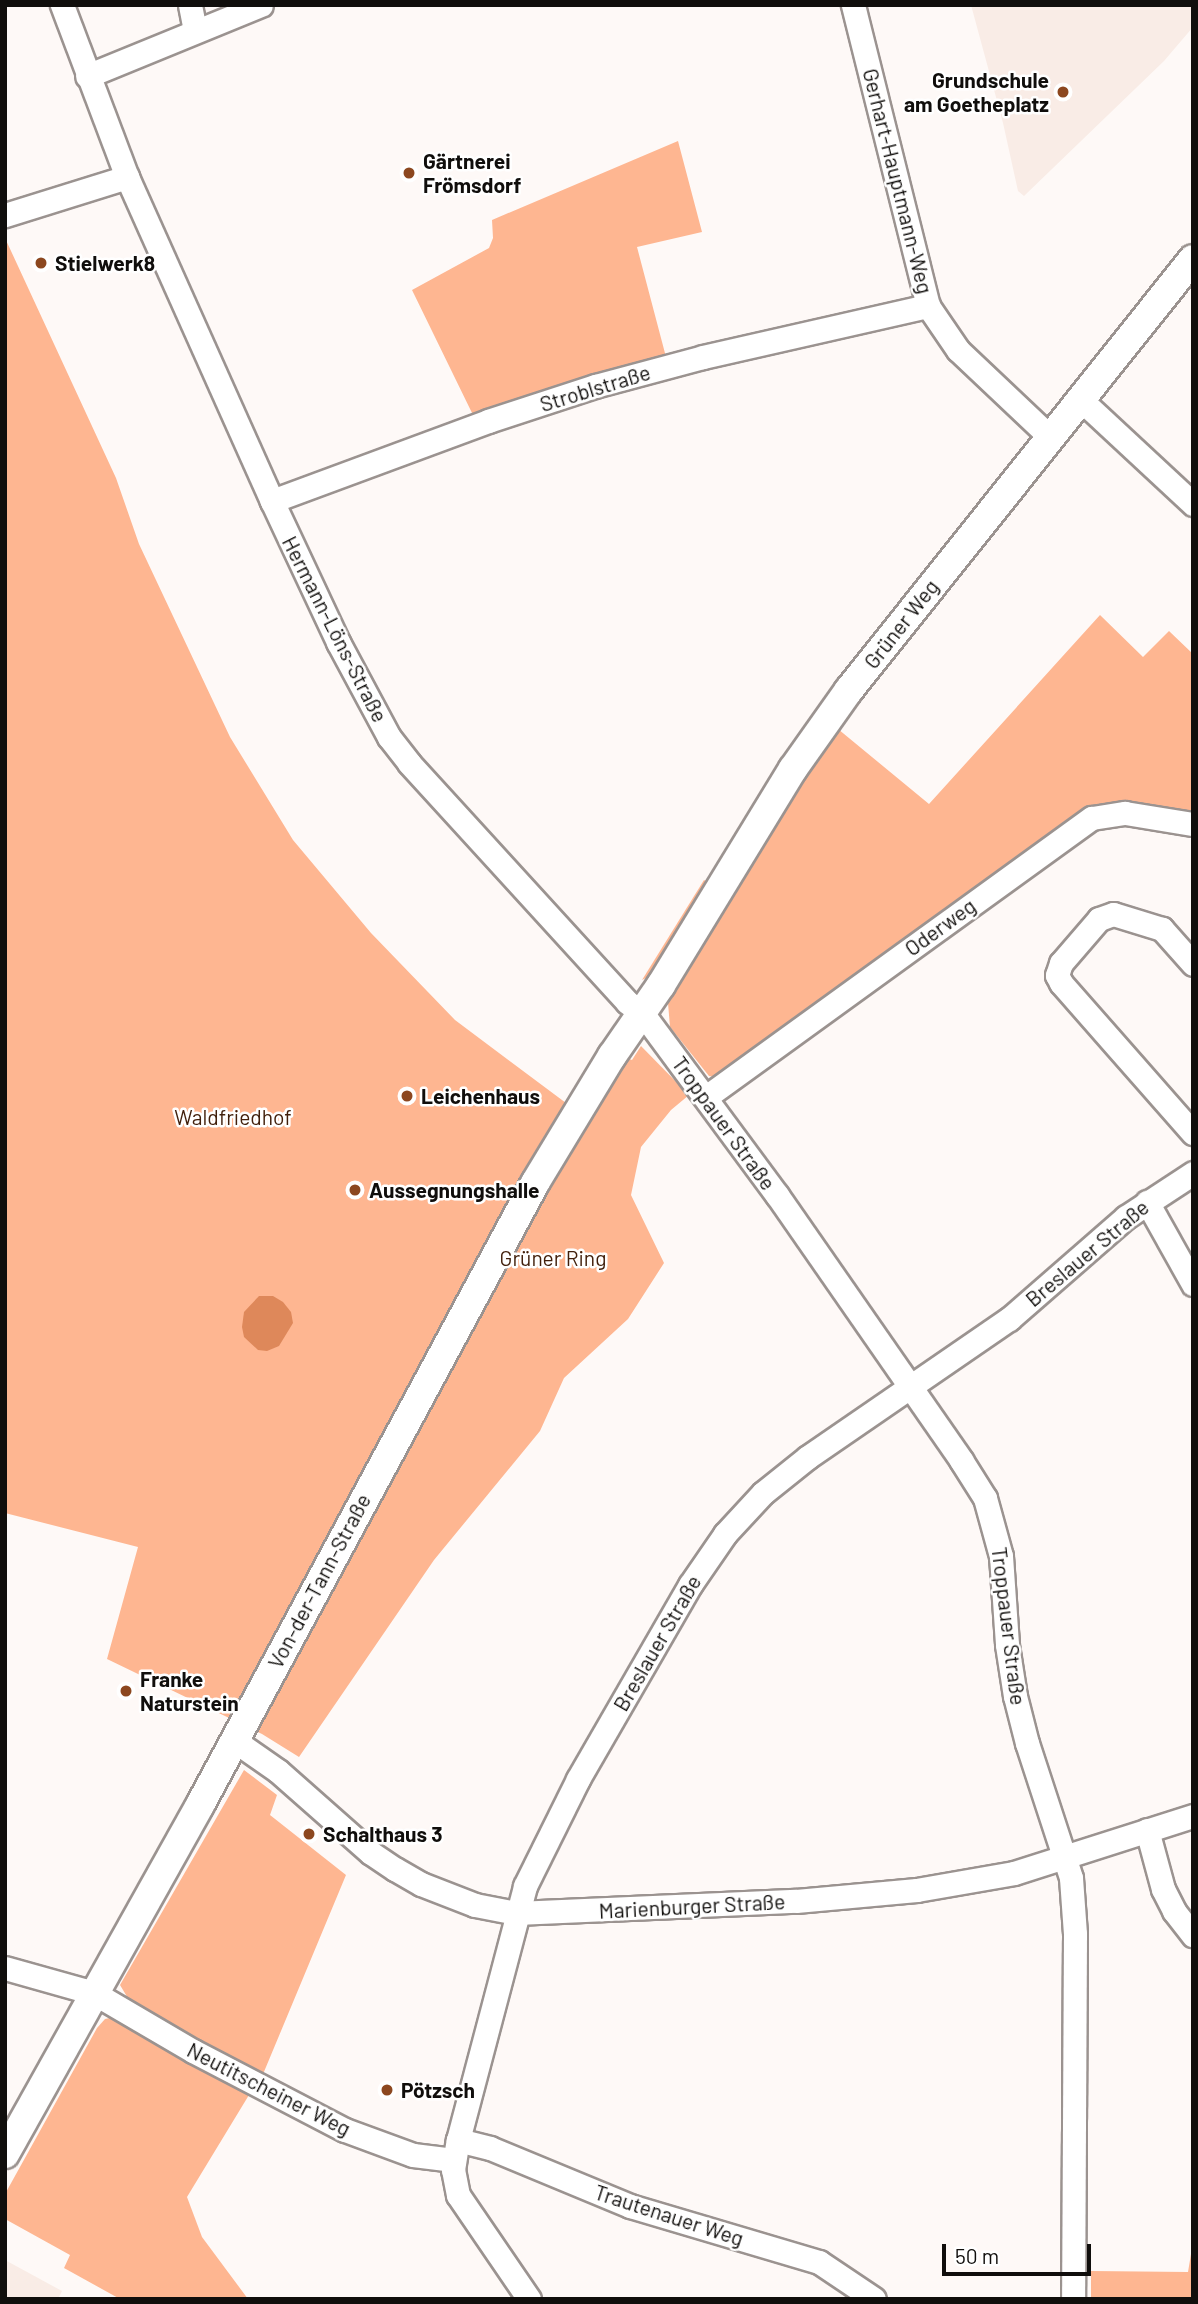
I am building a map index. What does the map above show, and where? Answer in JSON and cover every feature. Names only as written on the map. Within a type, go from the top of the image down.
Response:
[{"type":"street","name":"Hermann-Löns-Straße","points":[[62,5],[127,177],[272,501],[338,642],[389,737],[408,763],[626,1002],[643,1014]]},
{"type":"street","points":[[190,5],[195,30]]},
{"type":"street","points":[[87,76],[261,5]]},
{"type":"street","name":"Gerhart-Hauptmann-Weg","points":[[853,5],[928,306],[958,350],[1050,437]]},
{"type":"street","points":[[5,215],[127,177]]},
{"type":"street","name":"Grüner Weg","points":[[643,1014],[793,769],[849,690],[1193,259]]},
{"type":"street","name":"Stroblstraße","points":[[272,501],[595,386],[703,357],[928,306]]},
{"type":"street","points":[[1080,399],[1193,504]]},
{"type":"street","name":"Oderweg","points":[[706,1097],[1092,818],[1125,813],[1193,824]]},
{"type":"street","points":[[1193,964],[1162,929],[1113,914],[1099,919],[1061,963],[1057,975],[1060,983],[1193,1133]]},
{"type":"street","name":"Troppauer Straße","points":[[643,1014],[706,1097],[975,1480],[997,1531],[1007,1645],[1015,1696],[1027,1743],[1067,1858],[1075,1934],[1073,2299]]},
{"type":"street","name":"Von-der-Tann-Straße","points":[[5,2154],[235,1741],[535,1183],[612,1056],[643,1014]]},
{"type":"street","name":"Breslauer Straße","points":[[529,2299],[458,2195],[456,2150],[516,1913],[541,1852],[578,1779],[690,1585],[725,1534],[764,1493],[808,1457],[1009,1319],[1147,1202],[1193,1172]]},
{"type":"street","points":[[1147,1202],[1193,1284]]},
{"type":"street","name":"Marienburger Straße","points":[[235,1741],[278,1771],[371,1853],[395,1869],[462,1900],[516,1913],[867,1895],[958,1884],[1067,1858],[1193,1816]]},
{"type":"street","points":[[1147,1830],[1163,1889],[1174,1911],[1193,1935]]},
{"type":"street","name":"Neutitscheiner Weg","points":[[5,1968],[94,1993],[193,2051],[345,2130],[413,2155],[456,2150]]},
{"type":"street","name":"Trautenauer Weg","points":[[456,2150],[490,2148],[630,2206],[820,2263],[874,2299]]},
{"type":"shaded area","name":"Grundschule am Goetheplatz","points":[[971,5],[1193,5],[1193,27],[1164,61],[1024,196],[1018,191],[1003,123]]},
{"type":"shaded area","points":[[259,1296],[273,1296],[283,1302],[291,1312],[293,1323],[279,1346],[267,1351],[258,1350],[244,1337],[242,1327],[244,1312]]},
{"type":"shaded area","points":[[5,2260],[62,2291],[58,2299],[5,2299]]},
{"type":"green space","points":[[678,141],[702,232],[637,247],[666,357],[473,415],[412,290],[489,248],[493,238],[492,220]]},
{"type":"green space","name":"Waldfriedhof","points":[[5,238],[116,478],[139,544],[230,737],[293,840],[371,933],[455,1020],[566,1103],[600,1049],[632,1060],[641,1046],[689,1095],[671,1110],[641,1147],[631,1195],[664,1263],[628,1319],[564,1378],[540,1431],[434,1560],[299,1757],[262,1734],[107,1659],[138,1547],[5,1513]]},
{"type":"green space","points":[[1100,615],[1143,657],[1169,631],[1193,654],[1193,816],[1126,804],[715,1077],[709,1076],[670,1027],[668,1003],[795,792],[838,729],[929,804]]},
{"type":"green space","points":[[704,880],[709,883],[652,975],[642,980]]},
{"type":"green space","points":[[244,1770],[277,1795],[270,1815],[346,1875],[261,2079],[149,2021],[129,2000],[120,1985]]},
{"type":"green space","points":[[119,2016],[252,2090],[187,2197],[202,2237],[248,2299],[120,2299],[64,2268],[70,2255],[5,2219],[5,2194],[97,2028],[105,2019]]},
{"type":"green space","points":[[1193,2242],[1193,2299],[1091,2299],[1091,2271],[1188,2272]]},
{"type":"place","name":"Grundschule am Goetheplatz","points":[[1063,92]]},
{"type":"place","name":"Gärtnerei Frömsdorf","points":[[409,173]]},
{"type":"place","name":"Stielwerk8","points":[[41,263]]},
{"type":"place","name":"Leichenhaus","points":[[407,1096]]},
{"type":"place","name":"Aussegnungshalle","points":[[355,1190]]},
{"type":"place","name":"Franke Naturstein","points":[[126,1691]]},
{"type":"place","name":"Schalthaus 3","points":[[309,1834]]},
{"type":"place","name":"Pötzsch","points":[[387,2090]]},
{"type":"park label","name":"Grüner Ring","points":[[553,1258]]}]
